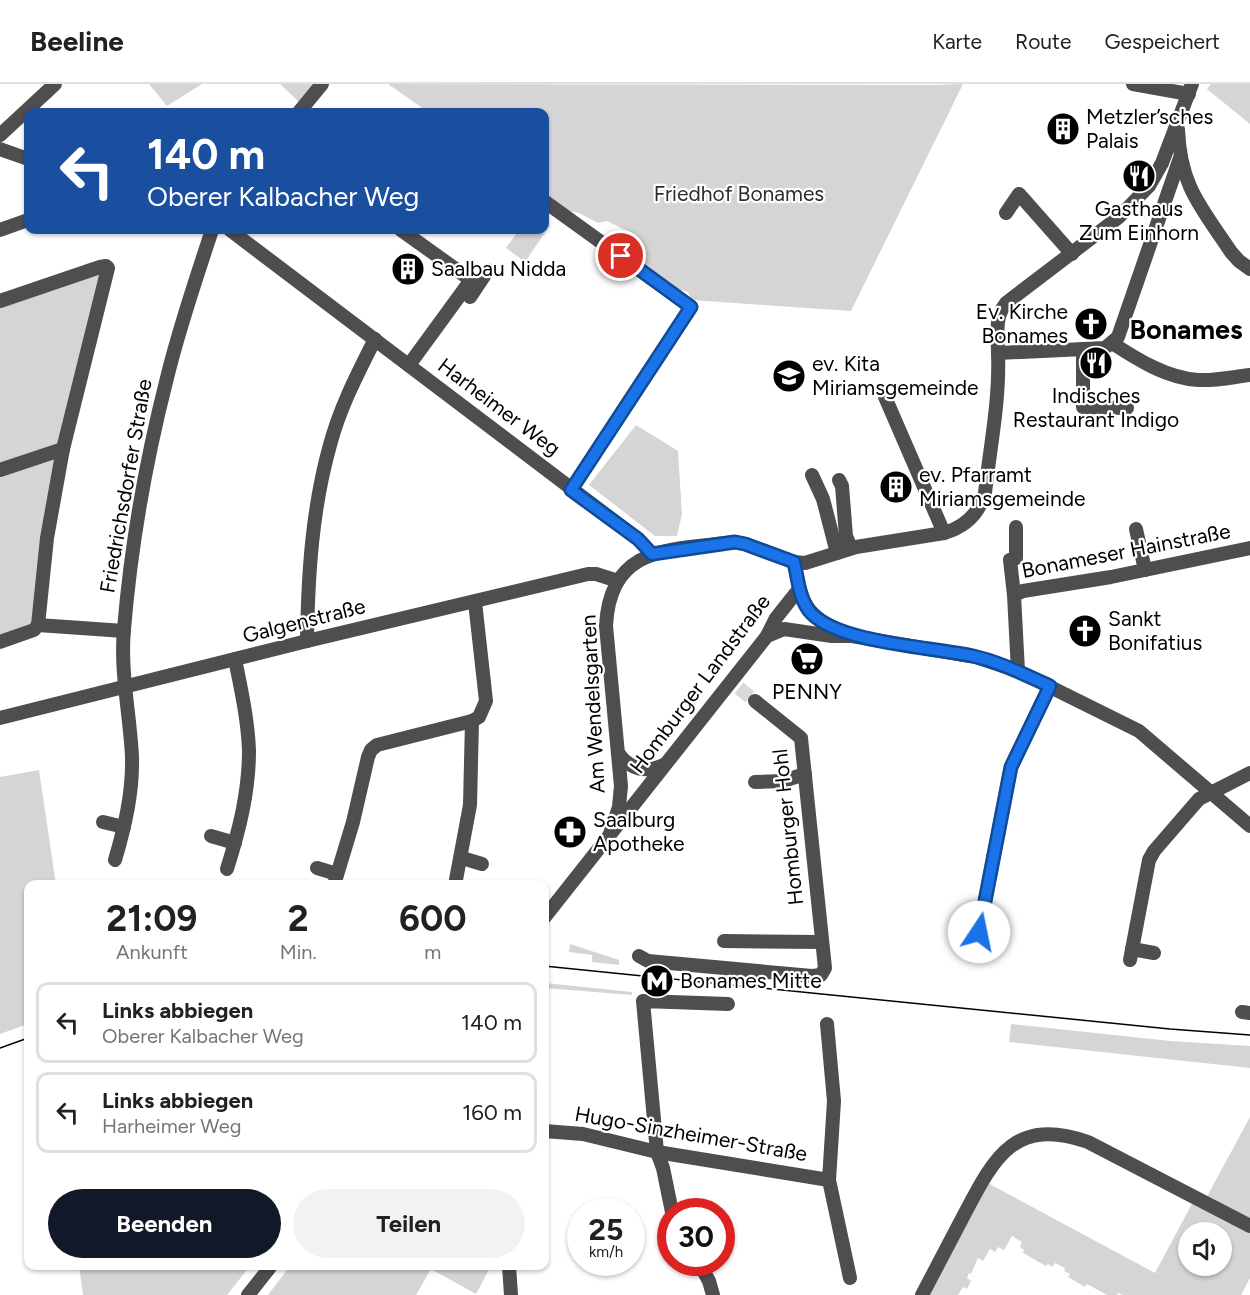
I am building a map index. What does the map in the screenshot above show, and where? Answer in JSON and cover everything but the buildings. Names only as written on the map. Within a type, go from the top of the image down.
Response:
[{"type":"street","points":[[29,108],[55,84]]},
{"type":"street","points":[[302,108],[322,84]]},
{"type":"street","points":[[652,554],[735,542],[794,562],[816,561],[851,548],[944,533],[954,530],[975,514],[982,504],[985,493],[998,397],[997,331],[1001,309],[1119,218],[1136,201],[1162,163],[1191,89],[1132,84]]},
{"type":"street","points":[[0,135],[24,113]]},
{"type":"street","points":[[1178,124],[1180,158],[1185,179],[1193,195],[1232,252],[1250,269]]},
{"type":"street","points":[[0,149],[24,158]]},
{"type":"street","points":[[1162,163],[1180,158]]},
{"type":"street","points":[[998,353],[1105,348],[1118,338],[1180,158]]},
{"type":"street","points":[[1153,178],[1162,179],[1170,187]]},
{"type":"street","points":[[1006,213],[1019,194],[1072,254]]},
{"type":"street","points":[[549,205],[691,307],[571,490]]},
{"type":"street","points":[[0,230],[24,221]]},
{"type":"street","name":"Friedrichsdorfer Straße","points":[[115,860],[124,827],[131,780],[132,758],[122,660],[132,556],[151,444],[178,336],[211,234]]},
{"type":"street","name":"Harheimer Weg","points":[[236,234],[638,539],[652,554]]},
{"type":"street","points":[[407,234],[471,280],[409,365]]},
{"type":"street","points":[[0,301],[100,267],[108,268],[63,449],[47,538],[38,625],[34,630],[0,642]]},
{"type":"street","points":[[441,323],[453,321],[488,270]]},
{"type":"street","points":[[307,641],[308,571],[326,460],[349,389],[375,339]]},
{"type":"street","points":[[1112,343],[1161,370],[1186,378],[1212,380],[1250,375]]},
{"type":"street","points":[[1083,349],[1083,407],[1127,408]]},
{"type":"street","points":[[885,397],[944,533]]},
{"type":"street","points":[[0,470],[63,449]]},
{"type":"street","points":[[812,475],[823,499],[837,553]]},
{"type":"street","points":[[839,480],[842,486],[846,536],[851,548]]},
{"type":"street","points":[[1014,596],[1010,560],[1016,558],[1016,527]]},
{"type":"street","points":[[1136,529],[1145,570]]},
{"type":"street","name":"Bonameser Hainstraße","points":[[1018,671],[1014,596],[1023,591],[1145,570],[1250,548]]},
{"type":"street","name":"Am Wendelsgarten","points":[[610,834],[619,807],[621,786],[606,626],[609,600],[618,581],[628,569],[639,560],[652,554]]},
{"type":"street","points":[[794,562],[802,598],[811,613],[828,626],[852,636]]},
{"type":"street","name":"Galgenstraße","points":[[0,718],[588,574],[596,574],[618,581]]},
{"type":"street","name":"Homburger Landstraße","points":[[549,912],[664,765],[735,685],[776,618],[800,589]]},
{"type":"street","points":[[317,868],[336,880],[371,750],[377,745],[472,721],[479,717],[486,701],[475,602]]},
{"type":"street","points":[[38,625],[124,631]]},
{"type":"street","points":[[766,636],[784,629],[832,636],[852,636],[976,657],[1018,671],[1139,731],[1250,826]]},
{"type":"street","points":[[227,869],[236,843],[245,798],[249,750],[235,659]]},
{"type":"street","points":[[1002,937],[979,932],[981,921],[1011,767],[1050,686]]},
{"type":"street","name":"Homburger Hohl","points":[[639,956],[648,961],[812,976],[821,975],[825,968],[801,738],[755,701]]},
{"type":"street","points":[[456,880],[462,858],[472,776],[472,721]]},
{"type":"street","points":[[618,753],[624,760],[639,769],[654,769],[664,765]]},
{"type":"street","points":[[1154,953],[1131,954],[1149,860],[1198,799],[1250,772]]},
{"type":"street","points":[[755,782],[783,781],[805,774]]},
{"type":"street","points":[[103,822],[124,827]]},
{"type":"street","points":[[211,836],[236,843]]},
{"type":"street","points":[[462,858],[482,864]]},
{"type":"street","points":[[724,941],[821,942]]},
{"type":"street","points":[[669,1198],[657,1152],[643,1001],[728,1004]]},
{"type":"street","points":[[827,1024],[834,1101],[829,1180],[850,1278]]},
{"type":"street","name":"Hugo-Sinzheimer-Straße","points":[[549,1131],[583,1134],[657,1152],[829,1180]]},
{"type":"street","points":[[922,1295],[990,1167],[1007,1148],[1035,1136],[1052,1134],[1071,1136],[1088,1142],[1250,1226]]},
{"type":"street","points":[[248,1295],[267,1270]]},
{"type":"street","points":[[509,1270],[510,1293]]},
{"type":"street","points":[[706,1276],[713,1295]]},
{"type":"green space","points":[[149,84],[202,84],[167,106]]},
{"type":"green space","points":[[280,84],[314,84],[299,102]]},
{"type":"green space","name":"Friedhof Bonames","points":[[388,84],[963,84],[851,311],[691,300],[688,292],[674,288],[625,254],[632,233],[607,221],[598,223],[579,213],[565,210],[549,198],[549,108],[422,108]]},
{"type":"green space","points":[[1211,84],[1250,84],[1250,124],[1207,89]]},
{"type":"green space","points":[[516,234],[544,234],[525,262],[506,248]]},
{"type":"green space","points":[[114,262],[92,329],[59,486],[41,628],[0,643],[0,301]]},
{"type":"green space","points":[[636,425],[678,451],[682,514],[677,536],[655,536],[589,485]]},
{"type":"green space","points":[[39,770],[55,880],[24,880],[24,1025],[0,1034],[0,777]]},
{"type":"green space","points":[[570,944],[619,960],[619,965],[592,962],[592,955],[569,952]]},
{"type":"green space","points":[[549,983],[632,992],[632,995],[549,988]]},
{"type":"green space","points":[[1011,1024],[1170,1041],[1250,1046],[1250,1068],[1009,1042]]},
{"type":"green space","points":[[1250,1117],[1250,1278],[1241,1295],[1123,1295],[1118,1293],[1107,1295],[1087,1284],[1085,1287],[1068,1277],[1070,1274],[1064,1271],[1065,1268],[1055,1263],[1052,1267],[1048,1264],[1046,1266],[1023,1253],[1024,1250],[1020,1247],[1022,1242],[1012,1236],[1004,1250],[998,1247],[995,1252],[990,1249],[983,1261],[978,1258],[967,1278],[971,1281],[967,1289],[963,1287],[958,1295],[922,1295],[982,1180],[1155,1273],[1178,1230],[1178,1276],[1232,1276],[1232,1222],[1182,1222],[1195,1198],[1204,1202]]},
{"type":"green space","points":[[80,1270],[247,1270],[227,1295],[83,1295]]},
{"type":"green space","points":[[287,1270],[430,1270],[416,1295],[268,1295]]},
{"type":"green space","points":[[433,1270],[489,1270],[476,1294]]},
{"type":"tunnel","points":[[739,688],[755,701]]},
{"type":"tram line","points":[[549,967],[1170,1029],[1250,1035]]},
{"type":"tram line","points":[[0,1048],[24,1039]]},
{"type":"place","name":"Metzler’sches Palais","points":[[1063,129]]},
{"type":"place","name":"Gasthaus Zum Einhorn","points":[[1139,176]]},
{"type":"place","name":"Saalbau Nidda","points":[[408,269]]},
{"type":"place","name":"Ev. Kirche Bonames","points":[[1091,324]]},
{"type":"place","name":"Indisches Restaurant Indigo","points":[[1096,363]]},
{"type":"place","name":"ev. Kita Miriamsgemeinde","points":[[789,376]]},
{"type":"place","name":"ev. Pfarramt Miriamsgemeinde","points":[[896,487]]},
{"type":"place","name":"Sankt Bonifatius","points":[[1085,631]]},
{"type":"place","name":"PENNY","points":[[807,659]]},
{"type":"place","name":"Saalburg Apotheke","points":[[570,832]]},
{"type":"place","name":"Bonames Mitte","points":[[657,981]]},
{"type":"district","name":"Bonames","points":[[1186,330]]},
{"type":"route","points":[[621,256],[691,307],[571,490],[638,539],[652,554],[735,542],[794,562],[802,598],[811,613],[828,626],[852,636],[976,657],[1018,671],[1050,686],[1011,767],[979,932]]}]
